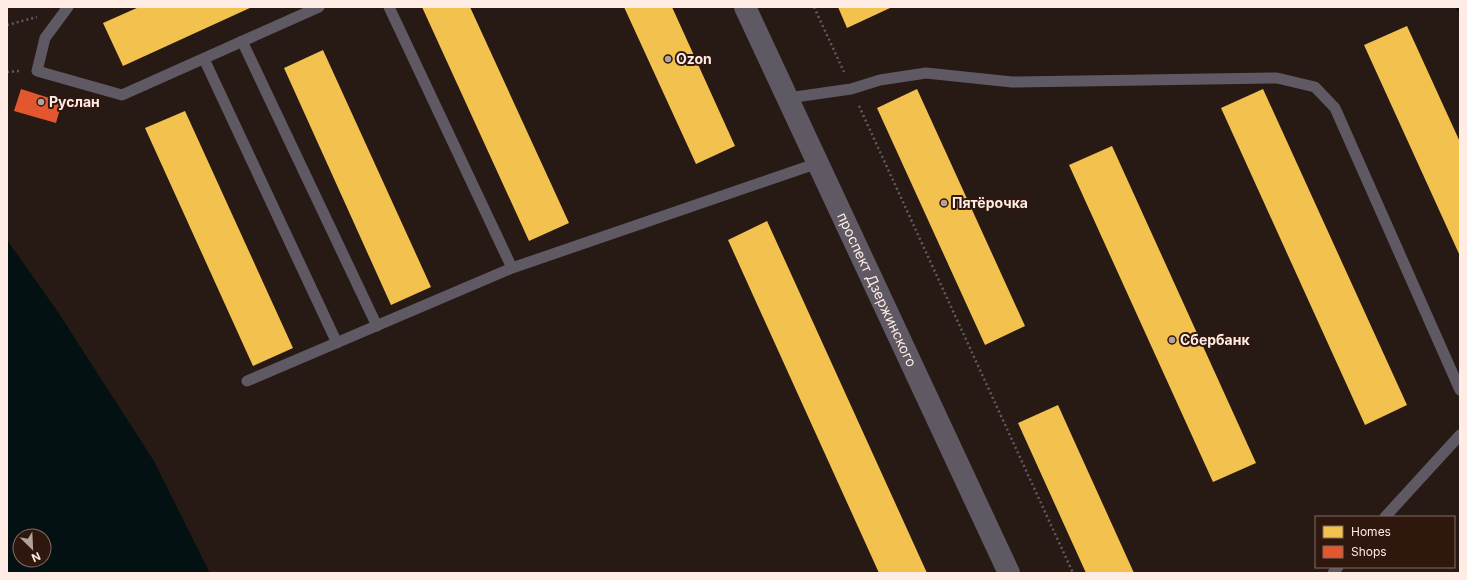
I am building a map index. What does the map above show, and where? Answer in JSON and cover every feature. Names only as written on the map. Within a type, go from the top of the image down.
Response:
[{"type":"street","name":"проспект Дзержинского","points":[[745,7],[1009,573]]},
{"type":"lane","points":[[68,7],[45,38],[37,71],[122,95],[319,7]]},
{"type":"lane","points":[[389,7],[512,268]]},
{"type":"lane","points":[[242,41],[377,326]]},
{"type":"lane","points":[[204,58],[337,343]]},
{"type":"lane","points":[[788,98],[851,89],[880,80],[926,73],[1012,82],[1277,78],[1315,87],[1335,108],[1460,390]]},
{"type":"lane","points":[[246,381],[512,268],[818,163]]},
{"type":"lane","points":[[1385,516],[1460,435]]},
{"type":"path","points":[[814,7],[1073,573]]},
{"type":"shaded area","points":[[7,240],[56,309],[154,461],[210,573],[7,573]]},
{"type":"building: Homes","points":[[139,7],[252,7],[123,66],[103,23]]},
{"type":"building: Homes","points":[[422,7],[470,7],[569,223],[529,241]]},
{"type":"building: Homes","points":[[624,7],[672,7],[735,146],[696,164]]},
{"type":"building: Homes","points":[[838,7],[889,7],[890,8],[847,28]]},
{"type":"building: Homes","points":[[1407,26],[1460,142],[1460,256],[1364,45]]},
{"type":"building: Homes","points":[[323,50],[431,287],[391,305],[284,68]]},
{"type":"building: Homes","points":[[917,89],[1025,326],[985,345],[877,108]]},
{"type":"building: Homes","points":[[1263,89],[1407,405],[1365,425],[1221,108]]},
{"type":"building: Homes","points":[[185,111],[293,348],[253,366],[145,128]]},
{"type":"building: Homes","points":[[1112,146],[1256,463],[1213,482],[1069,165]]},
{"type":"building: Homes","points":[[767,221],[927,573],[879,573],[728,240]]},
{"type":"building: Homes","points":[[1058,405],[1134,573],[1086,573],[1018,423]]},
{"type":"building: Shops","points":[[21,89],[62,102],[56,123],[14,111]]},
{"type":"place","name":"Ozon","points":[[668,59]]},
{"type":"place","name":"Руслан","points":[[41,102]]},
{"type":"place","name":"Пятёрочка","points":[[944,203]]},
{"type":"place","name":"Сбербанк","points":[[1172,340]]}]
